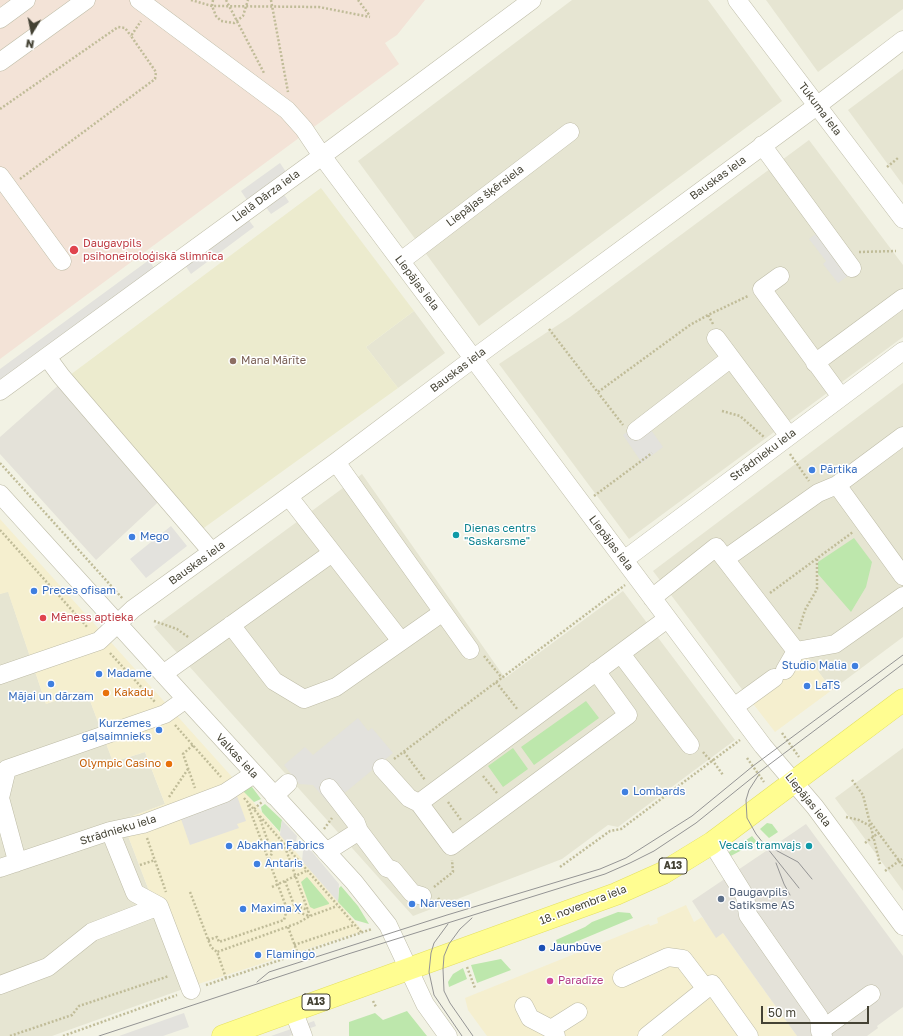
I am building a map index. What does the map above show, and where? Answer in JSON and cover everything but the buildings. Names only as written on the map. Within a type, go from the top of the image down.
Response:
[{"type":"main road","name":"18. novembra iela","points":[[223,1036],[616,894],[662,873],[712,843],[903,700]]},
{"type":"street","points":[[0,19],[26,0]]},
{"type":"street","points":[[0,62],[86,0]]},
{"type":"street","name":"Lielā Dārza iela","points":[[0,391],[322,156],[532,0]]},
{"type":"street","name":"Tukuma iela","points":[[737,0],[903,219]]},
{"type":"street","name":"Liepājas iela","points":[[142,8],[287,110],[304,129],[322,156],[752,732],[820,813],[903,926]]},
{"type":"street","name":"Bauskas iela","points":[[0,675],[99,641],[133,609],[289,497],[473,359],[818,105],[903,40]]},
{"type":"street","name":"Liepājas šķērsiela","points":[[401,261],[570,132]]},
{"type":"street","points":[[762,145],[852,268]]},
{"type":"street","points":[[4,182],[62,261]]},
{"type":"street","points":[[780,276],[762,289],[841,398]]},
{"type":"street","points":[[815,362],[903,298]]},
{"type":"street","points":[[716,338],[731,358],[782,442]]},
{"type":"street","name":"Strādnieku iela","points":[[624,560],[903,351]]},
{"type":"street","points":[[47,357],[61,376],[212,552]]},
{"type":"street","points":[[636,430],[731,358]]},
{"type":"street","points":[[726,559],[818,493],[837,485],[903,436]]},
{"type":"street","points":[[336,462],[470,650]]},
{"type":"street","points":[[837,485],[903,576]]},
{"type":"street","name":"Valkas iela","points":[[0,494],[254,774],[269,798],[326,852],[354,882],[388,925],[425,1004],[448,1036]]},
{"type":"street","points":[[289,497],[401,641]]},
{"type":"street","points":[[652,598],[716,547],[795,649]]},
{"type":"street","points":[[163,674],[332,553]]},
{"type":"street","points":[[795,649],[835,644],[903,596]]},
{"type":"street","points":[[231,625],[274,681],[304,699],[336,687],[443,612]]},
{"type":"street","points":[[419,803],[668,619]]},
{"type":"street","points":[[734,707],[780,674],[795,649]]},
{"type":"street","points":[[621,654],[690,745]]},
{"type":"street","points":[[382,768],[409,798],[419,803],[451,846],[628,715],[596,671]]},
{"type":"street","points":[[8,865],[16,858],[0,798],[7,769],[165,714],[186,699]]},
{"type":"street","name":"Strādnieku iela","points":[[8,865],[110,831],[142,824],[225,793],[254,774]]},
{"type":"street","points":[[269,798],[288,783]]},
{"type":"street","points":[[329,788],[356,823],[359,831],[387,868],[393,870],[412,893],[422,896]]},
{"type":"street","points":[[110,831],[135,892],[159,906],[191,990]]},
{"type":"street","points":[[326,852],[359,831]]},
{"type":"street","points":[[712,843],[745,896],[748,915],[819,1017],[821,1034]]},
{"type":"street","points":[[0,985],[48,967],[92,932],[159,906]]},
{"type":"street","points":[[622,978],[668,957],[684,959],[706,989]]},
{"type":"street","points":[[647,1036],[712,984],[749,1036]]},
{"type":"street","points":[[821,1034],[871,994]]},
{"type":"street","points":[[524,1006],[530,1018],[553,1033],[578,1012]]},
{"type":"street","points":[[293,1010],[303,1036]]},
{"type":"path","points":[[191,0],[212,6],[319,7],[370,17],[358,0]]},
{"type":"path","points":[[213,0],[212,6],[216,16],[221,21],[227,23],[237,22],[243,16],[248,0]]},
{"type":"path","points":[[226,0],[266,77]]},
{"type":"path","points":[[271,0],[290,98]]},
{"type":"path","points":[[131,36],[142,8]]},
{"type":"path","points":[[0,109],[118,27],[125,28],[156,72],[155,79],[4,182]]},
{"type":"path","points":[[887,167],[898,158]]},
{"type":"path","points":[[841,252],[896,251]]},
{"type":"path","points":[[598,392],[690,325],[762,289]]},
{"type":"path","points":[[708,315],[718,331],[716,338]]},
{"type":"path","points":[[549,328],[627,431],[636,430]]},
{"type":"path","points":[[722,411],[740,416],[782,442],[794,462],[818,493]]},
{"type":"path","points":[[594,496],[652,453]]},
{"type":"path","points":[[0,463],[133,609]]},
{"type":"path","points":[[758,602],[865,523]]},
{"type":"path","points":[[0,530],[193,745],[254,809],[306,871],[362,933]]},
{"type":"path","points":[[795,649],[805,610],[817,589],[817,558]]},
{"type":"path","points":[[382,768],[627,582]]},
{"type":"path","points":[[154,621],[177,629],[186,637],[203,646]]},
{"type":"path","points":[[470,650],[479,649],[502,678]]},
{"type":"path","points":[[496,682],[527,723]]},
{"type":"path","points":[[560,867],[610,831],[621,829],[752,732]]},
{"type":"path","points":[[782,733],[799,757]]},
{"type":"path","points":[[193,745],[183,754],[196,792]]},
{"type":"path","points":[[690,745],[699,746],[708,758],[713,760],[723,775]]},
{"type":"path","points":[[404,752],[434,792]]},
{"type":"path","points":[[747,758],[764,782]]},
{"type":"path","points":[[168,798],[188,769]]},
{"type":"path","points":[[478,780],[484,776],[506,805]]},
{"type":"path","points":[[852,780],[863,795],[880,864]]},
{"type":"path","points":[[254,809],[269,798]]},
{"type":"path","points":[[454,798],[448,802],[469,832]]},
{"type":"path","points":[[208,940],[217,937],[219,942],[284,920],[288,909],[247,802]]},
{"type":"path","points":[[258,814],[272,853],[269,861]]},
{"type":"path","points":[[846,817],[859,820],[870,826]]},
{"type":"path","points":[[869,821],[901,860],[903,866]]},
{"type":"path","points":[[142,824],[166,893],[159,906]]},
{"type":"path","points":[[865,843],[881,831]]},
{"type":"path","points":[[284,844],[310,916]]},
{"type":"path","points":[[422,896],[453,872],[451,846]]},
{"type":"path","points":[[885,871],[901,860]]},
{"type":"path","points":[[272,887],[306,871]]},
{"type":"path","points":[[285,881],[294,905],[308,910]]},
{"type":"path","points":[[190,892],[208,940],[211,947],[217,952],[226,978]]},
{"type":"path","points":[[217,952],[288,927],[310,916],[337,906]]},
{"type":"path","points":[[288,909],[310,916]]},
{"type":"path","points":[[294,945],[354,924]]},
{"type":"path","points":[[288,927],[298,954]]},
{"type":"path","points":[[63,1036],[191,990],[373,929]]},
{"type":"path","points":[[466,966],[474,988]]},
{"type":"path","points":[[10,1036],[72,1015],[79,1006],[174,974]]},
{"type":"path","points":[[373,1000],[376,1007]]},
{"type":"shaded area","name":"Daugavpils psihoneiroloģiskā slimnīca","points":[[0,0],[425,0],[397,35],[385,43],[399,64],[0,359]]},
{"type":"shaded area","points":[[572,0],[708,0],[782,101],[479,326],[358,161]]},
{"type":"shaded area","points":[[766,0],[903,0],[903,9],[818,72]]},
{"type":"shaded area","points":[[903,69],[903,185],[848,110]]},
{"type":"shaded area","points":[[809,140],[903,265],[903,337],[629,539],[499,364],[570,317]]},
{"type":"shaded area","points":[[280,163],[286,172],[247,200],[241,191]]},
{"type":"shaded area","name":"Mana Mārīte","points":[[321,188],[414,311],[366,347],[398,388],[201,530],[70,375]]},
{"type":"shaded area","points":[[283,193],[289,202],[271,214],[265,206]]},
{"type":"shaded area","points":[[248,219],[254,227],[191,274],[185,265]]},
{"type":"shaded area","points":[[826,226],[859,268],[838,283],[823,264],[826,261],[809,239]]},
{"type":"shaded area","points":[[149,260],[154,268],[0,381],[0,369]]},
{"type":"shaded area","points":[[414,311],[445,353],[398,388],[366,347]]},
{"type":"shaded area","points":[[70,375],[169,492],[96,560],[0,454],[0,437]]},
{"type":"shaded area","points":[[903,383],[903,637],[832,690],[806,655],[744,692],[653,571]]},
{"type":"shaded area","points":[[644,420],[663,447],[642,463],[623,435]]},
{"type":"shaded area","points":[[362,474],[505,678],[623,591],[735,740],[618,827],[608,825],[562,859],[413,916],[154,627]]},
{"type":"shaded area","points":[[0,519],[233,778],[363,931],[186,988],[122,820],[165,804],[145,752],[113,762],[86,690],[46,704],[8,592],[0,594]]},
{"type":"shaded area","points":[[171,526],[187,546],[146,578],[130,559]]},
{"type":"shaded area","points":[[8,591],[46,704],[86,690],[113,762],[145,752],[165,804],[122,820],[186,988],[52,1036],[0,1036],[0,594]]},
{"type":"shaded area","points":[[806,655],[832,690],[775,732],[744,692],[787,660]]},
{"type":"shaded area","points":[[358,718],[368,731],[372,728],[393,753],[330,805],[313,785],[299,784],[284,765],[305,747],[313,755]]},
{"type":"shaded area","points":[[903,748],[903,891],[835,798]]},
{"type":"shaded area","points":[[237,796],[246,821],[237,824],[239,828],[190,845],[180,816]]},
{"type":"shaded area","points":[[282,820],[297,836],[294,852],[280,835]]},
{"type":"shaded area","points":[[806,824],[903,956],[903,1007],[877,1026],[878,1028],[867,1036],[797,1036],[723,933],[716,938],[692,901]]},
{"type":"shaded area","points":[[304,842],[339,884],[338,902],[302,861]]},
{"type":"shaded area","points":[[686,905],[694,922],[702,917],[716,937],[723,933],[797,1036],[487,1036],[468,1010],[465,998],[649,924],[650,926],[658,923],[657,918]]},
{"type":"shaded area","points":[[184,1013],[189,1027],[163,1036],[119,1036]]},
{"type":"shaded area","points":[[314,1021],[316,1026],[289,1036],[271,1036]]},
{"type":"green space","points":[[854,538],[872,562],[866,587],[851,612],[818,574],[818,562]]},
{"type":"green space","points":[[586,701],[599,718],[534,765],[521,747]]},
{"type":"green space","points":[[513,748],[528,769],[503,787],[488,766]]},
{"type":"green space","points":[[249,787],[252,787],[261,799],[254,802],[243,791]]},
{"type":"green space","points":[[265,804],[282,820],[280,832],[262,812],[261,807]]},
{"type":"green space","points":[[767,823],[772,824],[778,832],[769,838],[760,829]]},
{"type":"green space","points":[[752,836],[757,842],[727,858],[729,852]]},
{"type":"green space","points":[[307,877],[329,904],[314,909],[310,907],[301,882]]},
{"type":"green space","points":[[341,886],[358,906],[369,924],[355,920],[338,902],[339,888]]},
{"type":"green space","points":[[618,912],[630,913],[633,918],[559,949],[556,940],[585,927],[592,922]]},
{"type":"green space","points":[[501,959],[511,970],[477,983],[471,965]]},
{"type":"green space","points":[[463,968],[467,979],[449,987],[448,982],[453,974]]},
{"type":"green space","points":[[407,1011],[427,1036],[349,1036],[349,1022],[375,1013],[383,1020]]},
{"type":"tram line","points":[[257,982],[269,972],[447,915],[600,869],[626,858],[692,816],[753,766],[903,655]]},
{"type":"tram line","points":[[99,1036],[348,954],[605,874],[630,863],[654,851],[696,823],[758,773],[903,664]]},
{"type":"tram line","points":[[758,776],[749,790],[746,800],[747,818],[756,834],[799,888]]},
{"type":"tram line","points":[[768,846],[798,862],[812,879]]},
{"type":"tram line","points":[[776,863],[790,895]]},
{"type":"tram line","points":[[472,918],[460,929],[449,944],[444,956],[443,969],[444,991],[450,1003],[473,1036]]},
{"type":"tram line","points":[[448,924],[434,943],[431,953],[429,972],[434,995],[462,1036]]},
{"type":"place","name":"Daugavpils psihoneiroloģiskā slimnīca","points":[[74,250]]},
{"type":"place","name":"Mana Mārīte","points":[[233,361]]},
{"type":"place","name":"Pārtika","points":[[812,470]]},
{"type":"place","name":"Dienas centrs \"Saskarsme\"","points":[[456,535]]},
{"type":"place","name":"Mego","points":[[132,537]]},
{"type":"place","name":"Preces ofisam","points":[[34,591]]},
{"type":"place","name":"Mēness aptieka","points":[[43,618]]},
{"type":"place","name":"Studio Malia","points":[[855,666]]},
{"type":"place","name":"Madame","points":[[99,674]]},
{"type":"place","name":"Mājai un dārzam","points":[[51,684]]},
{"type":"place","name":"LaTS","points":[[807,686]]},
{"type":"place","name":"Kakadu","points":[[106,693]]},
{"type":"place","name":"Kurzemes gaļsaimnieks","points":[[159,730]]},
{"type":"place","name":"Olympic Casino","points":[[169,764]]},
{"type":"place","name":"Lombards","points":[[625,792]]},
{"type":"place","name":"Abakhan Fabrics","points":[[229,846]]},
{"type":"place","name":"Vecais tramvajs","points":[[809,846]]},
{"type":"place","name":"Antaris","points":[[257,864]]},
{"type":"place","name":"Daugavpils Satiksme AS","points":[[721,899]]},
{"type":"place","name":"Narvesen","points":[[412,904]]},
{"type":"place","name":"Maxima X","points":[[243,909]]},
{"type":"place","name":"Jaunbūve","points":[[542,948]]},
{"type":"place","name":"Flamingo","points":[[258,955]]},
{"type":"place","name":"Paradīze","points":[[550,981]]}]
